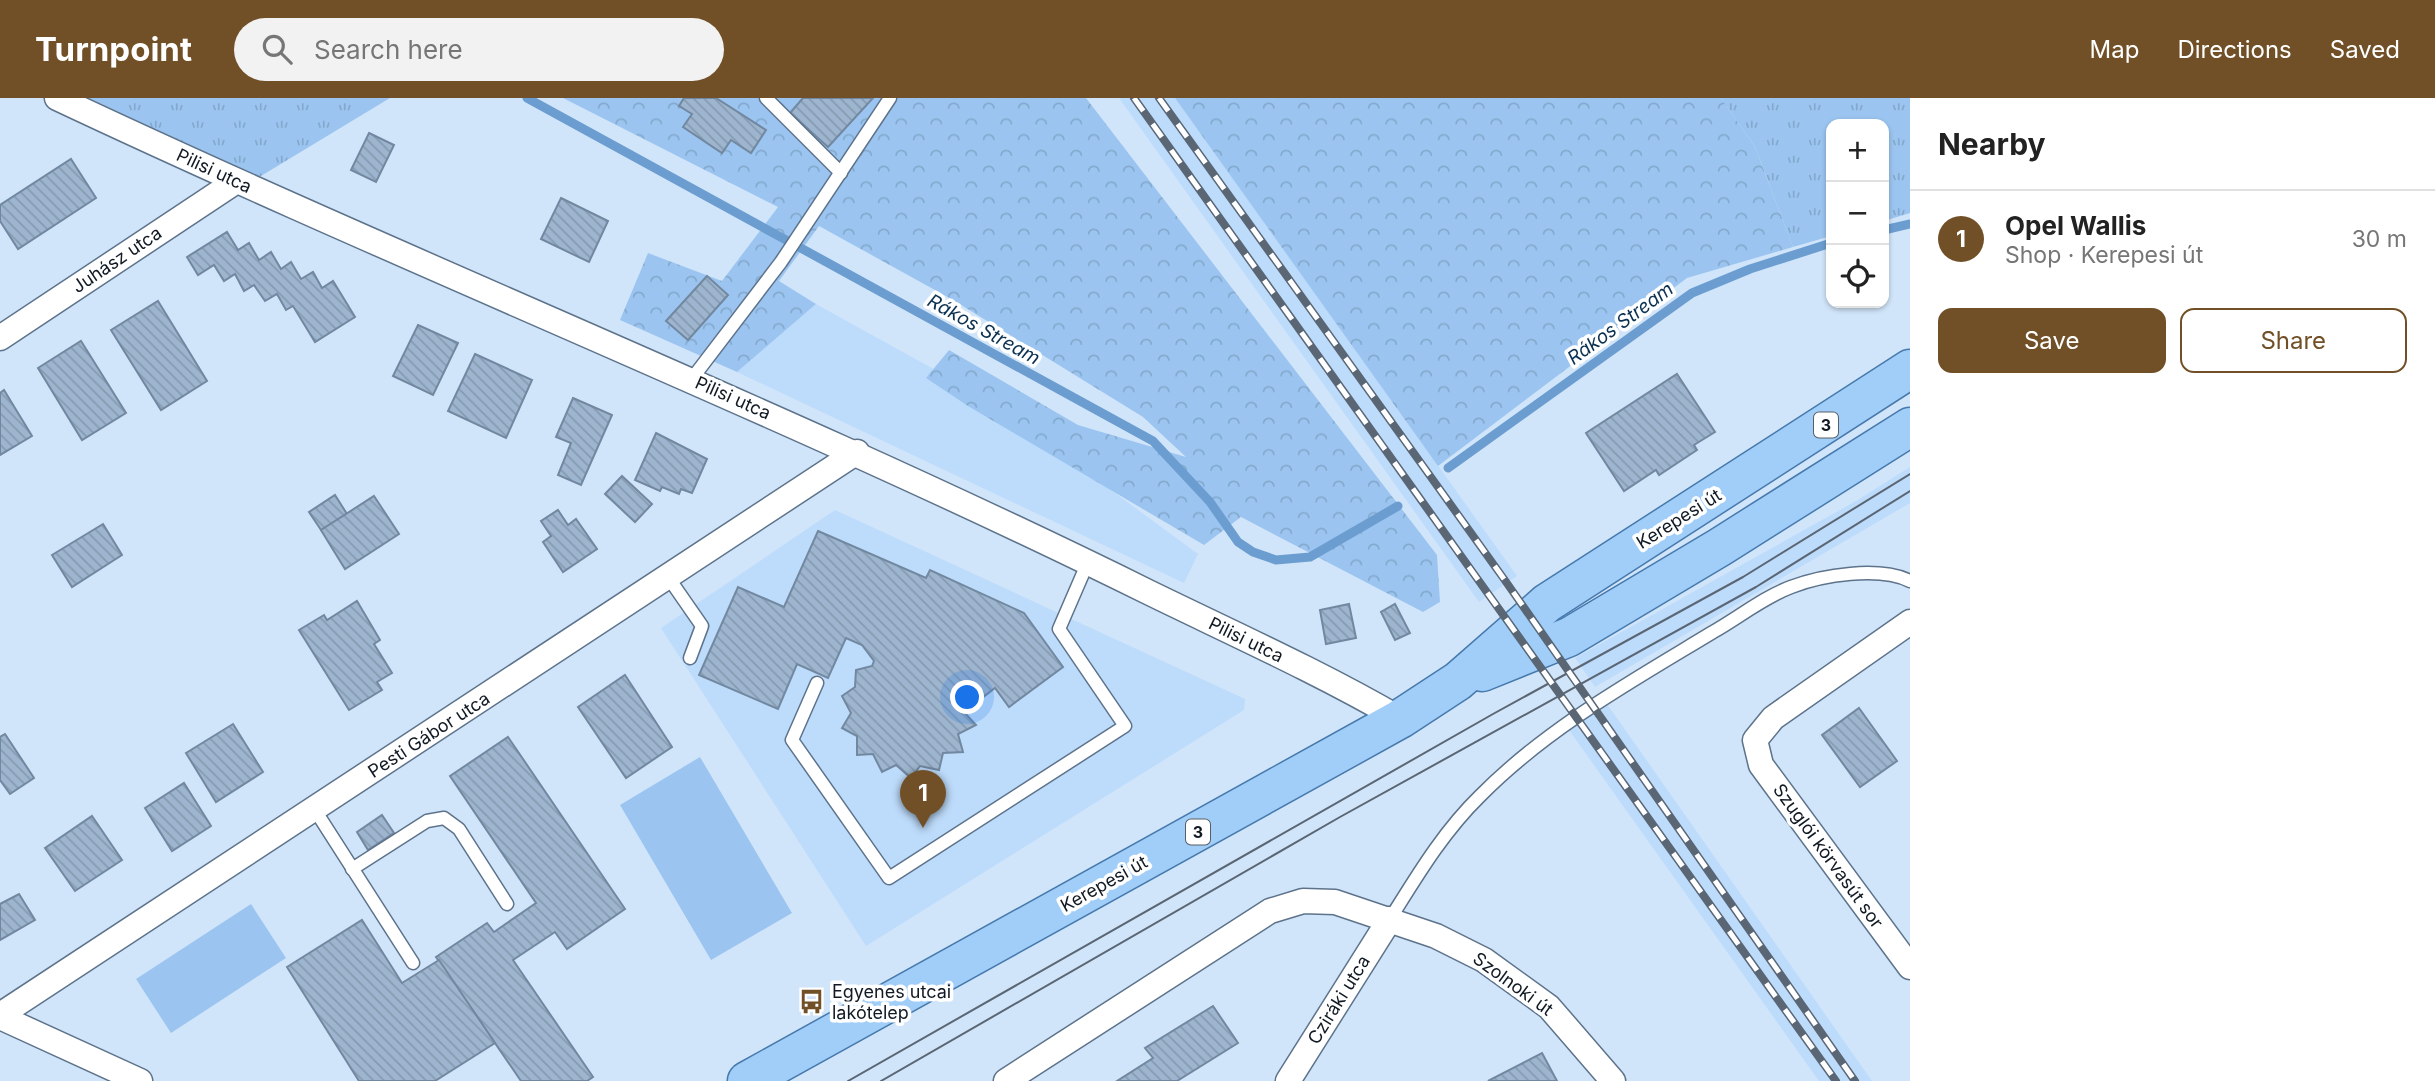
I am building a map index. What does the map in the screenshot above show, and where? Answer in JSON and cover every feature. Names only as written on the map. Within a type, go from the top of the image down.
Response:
[{"type":"main road","name":"Kerepesi út","points":[[747,1081],[1401,719],[1458,681],[1547,603],[1910,369]]},
{"type":"main road","name":"Kerepesi út","points":[[1458,681],[1569,637],[1720,547],[1910,427]]},
{"type":"street","name":"Pilisi utca","points":[[57,98],[235,182],[857,452],[1088,562],[1401,719]]},
{"type":"street","name":"Juhász utca","points":[[0,338],[235,182]]},
{"type":"street","name":"Pesti Gábor utca","points":[[0,1016],[857,452]]},
{"type":"street","name":"Szuglói körvasút sor","points":[[1910,622],[1773,718],[1755,740],[1761,765],[1910,967]]},
{"type":"street","points":[[1006,1081],[1270,911],[1303,901],[1335,902],[1390,919]]},
{"type":"street","name":"Cziráki utca","points":[[1287,1081],[1390,919]]},
{"type":"street","name":"Szolnoki út","points":[[1390,919],[1436,936],[1484,960],[1549,1007],[1613,1081]]},
{"type":"street","points":[[0,1016],[140,1081]]},
{"type":"lane","points":[[766,98],[841,173]]},
{"type":"lane","points":[[691,380],[805,228],[890,98]]},
{"type":"lane","points":[[817,683],[792,740],[889,878],[1125,726],[1059,629],[1088,562]]},
{"type":"lane","points":[[1390,919],[1439,843],[1479,796],[1526,754],[1622,687],[1790,587],[1849,573],[1901,577],[1910,581]]},
{"type":"lane","points":[[668,578],[702,626],[690,658]]},
{"type":"lane","points":[[315,810],[413,963]]},
{"type":"lane","points":[[352,869],[428,821],[444,818],[459,829],[507,904]]},
{"type":"shaded area","points":[[1119,98],[1175,98],[1517,576],[1479,602]]},
{"type":"shaded area","points":[[816,304],[986,398],[1198,554],[1184,583],[737,372]]},
{"type":"shaded area","points":[[1910,467],[1910,503],[1595,687],[1575,658],[1856,501]]},
{"type":"shaded area","points":[[835,510],[1245,699],[1244,710],[866,946],[661,628]]},
{"type":"shaded area","points":[[1607,704],[1872,1081],[1819,1081],[1569,730]]},
{"type":"green space","points":[[88,98],[390,98],[256,179]]},
{"type":"green space","points":[[563,98],[1086,98],[1437,555],[1440,602],[1423,612],[1241,517],[1204,545],[968,406],[926,378],[949,350],[1078,425],[1186,457],[1143,417],[953,300],[819,226],[779,281],[816,304],[737,372],[620,320],[648,253],[722,281],[778,207]]},
{"type":"green space","points":[[1175,98],[1721,98],[1755,147],[1793,247],[1687,278],[1438,466]]},
{"type":"green space","points":[[1721,98],[1910,98],[1910,213],[1889,219],[1889,119],[1826,119],[1826,237],[1793,247],[1755,147]]},
{"type":"green space","points":[[700,757],[792,913],[711,960],[620,805]]},
{"type":"green space","points":[[251,904],[286,958],[171,1033],[136,979]]},
{"type":"building","points":[[684,98],[716,98],[766,130],[751,153],[731,140],[722,153],[683,127],[692,114],[679,106]]},
{"type":"building","points":[[803,98],[873,98],[828,147],[790,113]]},
{"type":"building","points":[[369,133],[394,145],[376,182],[351,170]]},
{"type":"building","points":[[71,159],[96,198],[18,249],[0,221],[0,205]]},
{"type":"building","points":[[561,198],[608,221],[589,262],[541,239]]},
{"type":"building","points":[[227,232],[238,250],[249,243],[259,260],[271,252],[281,269],[291,262],[301,279],[313,272],[322,288],[333,281],[355,317],[315,342],[293,306],[286,310],[277,294],[265,301],[254,285],[244,291],[235,274],[224,281],[214,265],[198,275],[187,257]]},
{"type":"building","points":[[707,276],[728,295],[688,340],[666,321]]},
{"type":"building","points":[[158,301],[207,381],[161,410],[111,330]]},
{"type":"building","points":[[418,325],[458,343],[433,395],[393,376]]},
{"type":"building","points":[[81,341],[126,413],[82,440],[38,368]]},
{"type":"building","points":[[475,354],[532,380],[506,438],[448,411]]},
{"type":"building","points":[[1677,374],[1715,432],[1694,445],[1697,450],[1659,475],[1656,470],[1624,491],[1586,433]]},
{"type":"building","points":[[4,390],[32,436],[0,455],[0,393]]},
{"type":"building","points":[[573,398],[612,415],[581,485],[558,475],[571,443],[556,437]]},
{"type":"building","points":[[656,433],[707,459],[692,493],[681,489],[679,494],[662,487],[660,491],[635,480]]},
{"type":"building","points":[[622,476],[652,504],[635,522],[605,494]]},
{"type":"building","points":[[335,495],[347,514],[321,530],[309,512]]},
{"type":"building","points":[[374,496],[399,534],[345,569],[321,530]]},
{"type":"building","points":[[558,510],[568,525],[576,519],[597,549],[563,572],[543,542],[551,536],[541,521]]},
{"type":"building","points":[[103,524],[122,555],[72,587],[52,555]]},
{"type":"building","points":[[818,531],[926,578],[930,570],[1024,613],[1063,667],[1009,707],[995,688],[964,712],[976,725],[958,734],[963,752],[943,753],[939,770],[920,766],[911,778],[896,765],[882,772],[873,754],[857,755],[857,736],[842,728],[851,713],[842,696],[855,687],[856,670],[872,666],[874,661],[862,645],[846,638],[828,678],[797,664],[778,709],[699,675],[738,587],[784,607]]},
{"type":"building","points":[[357,601],[380,640],[374,644],[392,673],[377,682],[382,690],[349,710],[299,630],[324,615],[327,620]]},
{"type":"building","points":[[1349,604],[1356,638],[1326,644],[1320,610]]},
{"type":"building","points":[[1395,604],[1410,633],[1395,640],[1381,612]]},
{"type":"building","points":[[625,675],[672,747],[626,778],[578,707]]},
{"type":"building","points":[[1859,708],[1897,761],[1860,787],[1822,735]]},
{"type":"building","points":[[233,724],[263,772],[216,802],[186,753]]},
{"type":"building","points":[[5,734],[34,778],[10,794],[0,780],[0,737]]},
{"type":"building","points":[[508,737],[625,909],[567,949],[555,932],[513,960],[593,1077],[587,1081],[521,1081],[436,957],[487,923],[494,932],[536,903],[450,776]]},
{"type":"building","points":[[184,783],[211,826],[172,851],[145,808]]},
{"type":"building","points":[[382,815],[394,833],[368,850],[357,832]]},
{"type":"building","points":[[92,816],[122,860],[75,891],[45,848]]},
{"type":"building","points":[[19,894],[35,920],[0,940],[0,904]]},
{"type":"building","points":[[362,920],[402,983],[439,960],[495,1043],[435,1081],[359,1081],[287,967]]},
{"type":"building","points":[[1213,1006],[1238,1043],[1177,1081],[1117,1081],[1153,1058],[1145,1048]]},
{"type":"building","points":[[1542,1053],[1557,1081],[1488,1081]]},
{"type":"waterway","name":"Rákos Stream","points":[[527,98],[1153,441],[1210,502],[1238,542],[1253,552],[1276,560],[1310,557],[1398,506]]},
{"type":"waterway","name":"Rákos Stream","points":[[1889,229],[1910,224]]},
{"type":"waterway","name":"Rákos Stream","points":[[1448,468],[1692,293],[1750,269],[1826,245]]},
{"type":"tram line","points":[[848,1081],[1493,714],[1743,577],[1910,474]]},
{"type":"tram line","points":[[881,1081],[1340,817],[1756,587],[1910,491]]},
{"type":"railway","points":[[1134,98],[1836,1081]]},
{"type":"railway","points":[[1159,98],[1504,579],[1855,1081]]},
{"type":"place","name":"Opel Wallis","points":[[923,828]]},
{"type":"place","name":"Egyenes utcai lakótelep","points":[[812,1002]]}]
